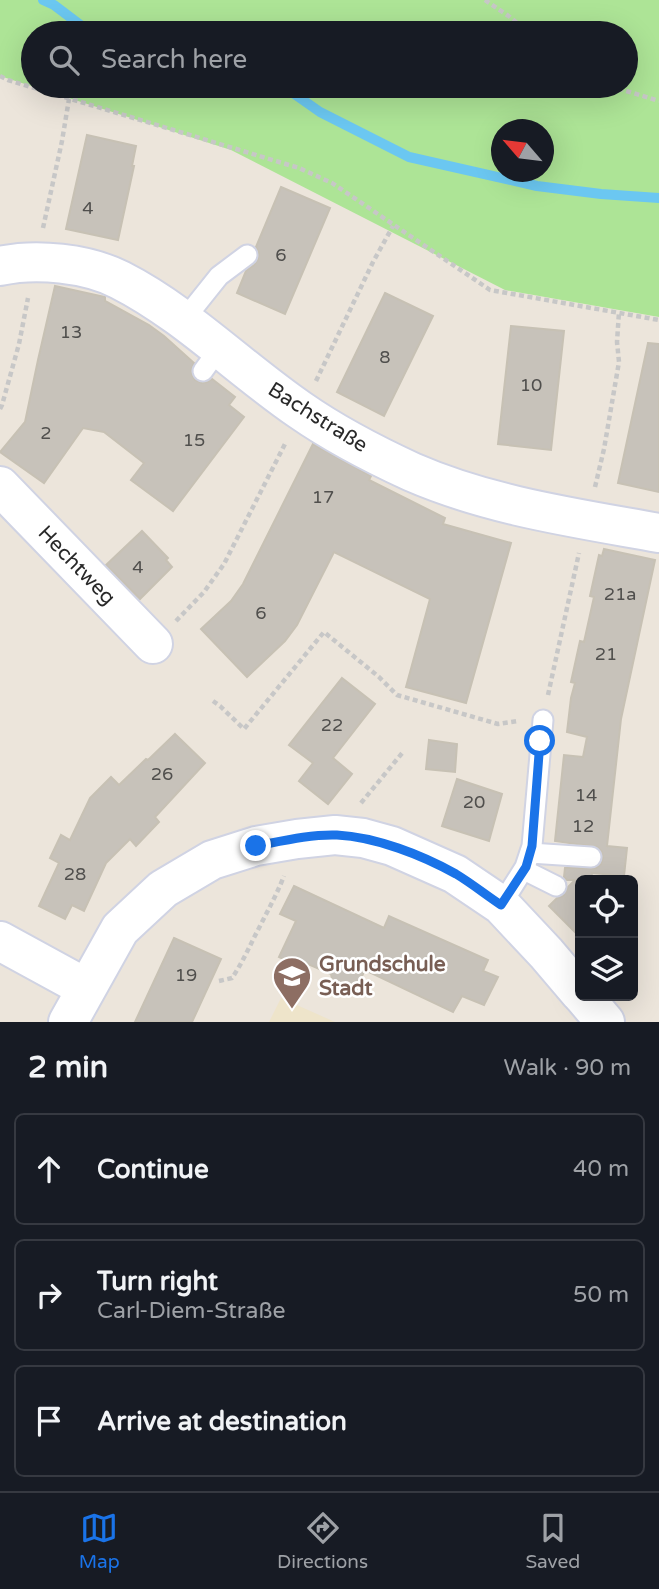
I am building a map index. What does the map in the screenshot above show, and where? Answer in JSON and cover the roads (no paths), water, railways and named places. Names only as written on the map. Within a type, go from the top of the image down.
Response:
[{"type":"street","name":"Bachstraße","points":[[0,266],[35,261],[82,267],[117,278],[160,303],[183,321],[211,360],[356,443],[413,472],[461,490],[537,511],[659,533]]},
{"type":"street","name":"Hechtweg","points":[[0,486],[153,644]]},
{"type":"street","points":[[68,1022],[120,929],[163,889],[212,860],[256,846],[335,835],[363,838],[392,846],[455,874],[501,905],[575,986]]},
{"type":"street","points":[[0,941],[86,988]]},
{"type":"street","points":[[588,1001],[606,1022]]},
{"type":"lane","points":[[183,321],[219,276],[247,255]]},
{"type":"lane","points":[[501,905],[527,861],[532,846],[543,720]]},
{"type":"lane","points":[[527,861],[591,857]]},
{"type":"lane","points":[[527,861],[556,886]]},
{"type":"waterway","points":[[43,0],[75,21]]},
{"type":"waterway","points":[[300,98],[320,112],[409,157],[537,186],[659,198]]},
{"type":"place","name":"Grundschule Stadt","points":[[292,1010]]}]
